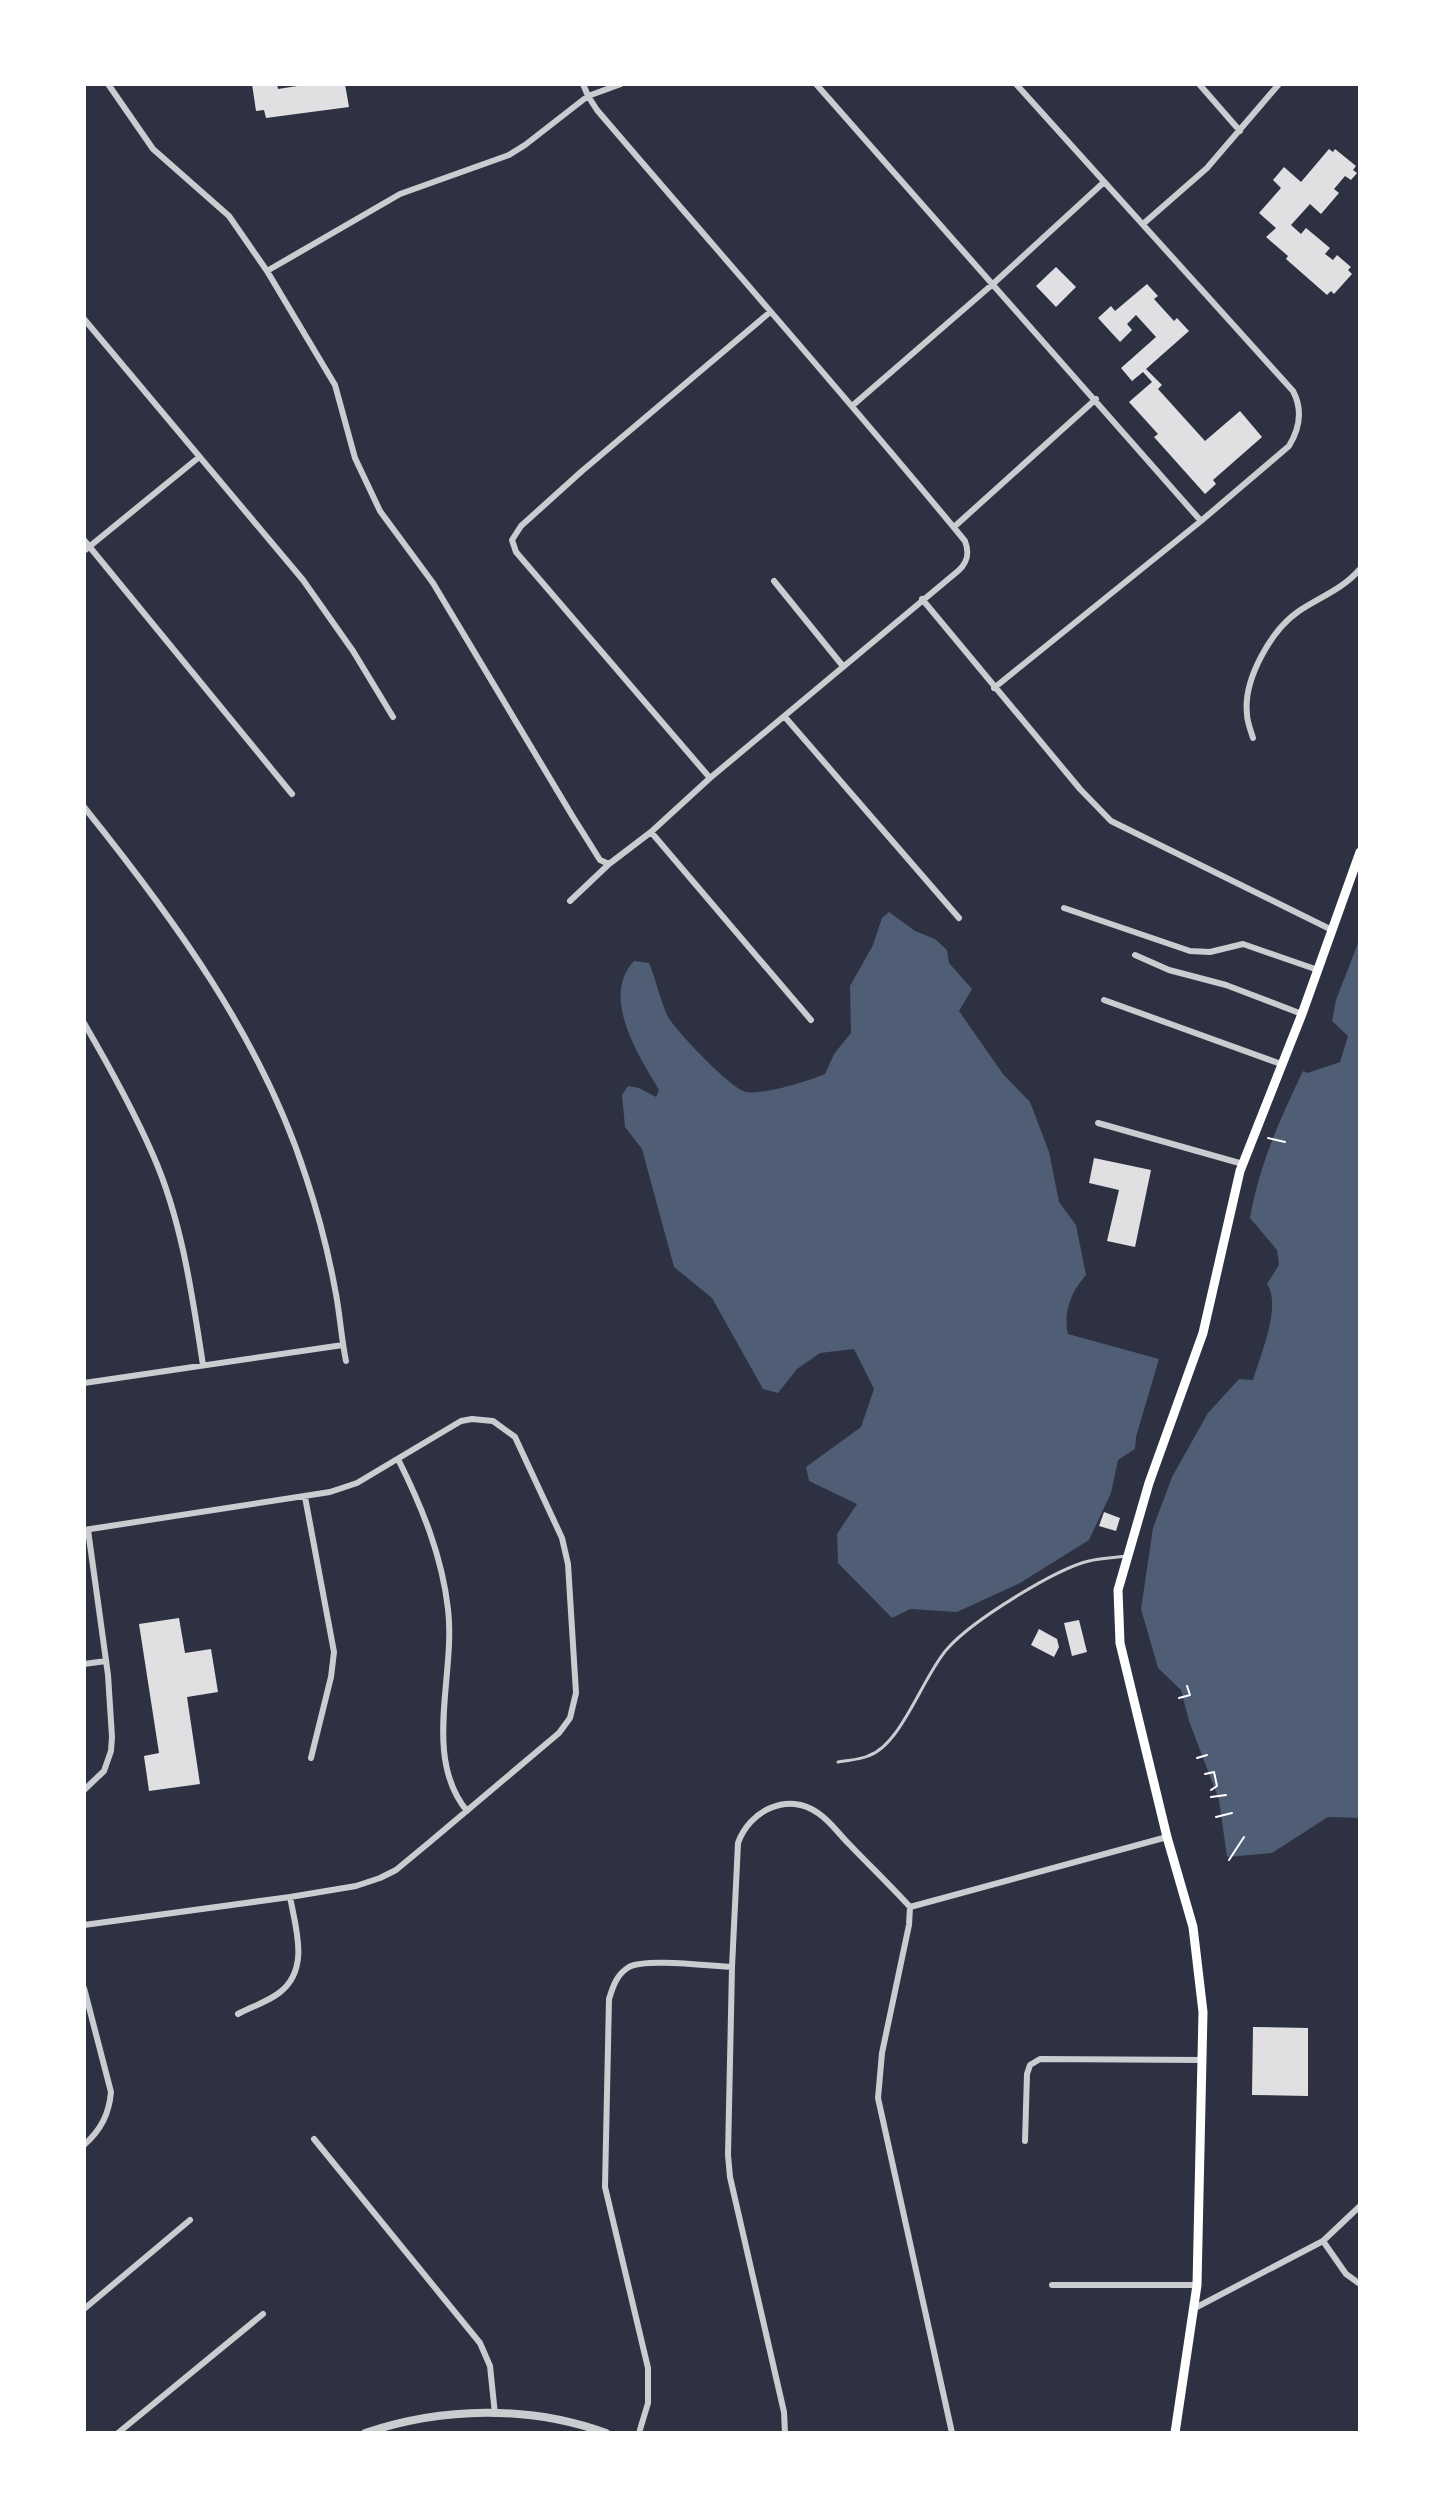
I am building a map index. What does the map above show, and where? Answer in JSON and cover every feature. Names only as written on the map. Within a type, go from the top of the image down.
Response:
[{"type":"main road","points":[[1175,2433],[1197,2285],[1203,2060],[1200,1979],[1193,1927],[1167,1837],[1120,1643],[1117,1603],[1126,1556],[1149,1483],[1203,1333],[1243,1164],[1302,1014],[1360,852]]},
{"type":"street","points":[[108,84],[153,149],[229,216],[267,271],[335,385],[355,458],[380,511],[433,583],[600,860],[609,864]]},
{"type":"street","points":[[570,901],[842,665],[963,566],[968,556],[965,541],[954,527],[769,313],[588,96],[583,84]]},
{"type":"street","points":[[267,271],[400,194],[509,155],[588,96],[621,84]]},
{"type":"street","points":[[816,84],[1201,521]]},
{"type":"street","points":[[994,688],[1289,446],[1299,417],[1298,401],[1293,391],[1016,84]]},
{"type":"street","points":[[1199,84],[1240,131]]},
{"type":"street","points":[[1143,224],[1207,168],[1279,84]]},
{"type":"street","points":[[852,406],[1103,183]]},
{"type":"street","points":[[710,778],[516,552],[512,540],[521,526],[582,471],[769,313]]},
{"type":"street","points":[[84,319],[303,580],[353,651],[393,717]]},
{"type":"street","points":[[954,527],[1096,399]]},
{"type":"street","points":[[198,458],[86,546],[292,794]]},
{"type":"street","points":[[1253,738],[1246,714],[1247,698],[1256,667],[1276,632],[1298,612],[1345,584],[1360,569]]},
{"type":"street","points":[[774,581],[842,665]]},
{"type":"street","points":[[922,599],[994,688],[1111,821],[1332,930]]},
{"type":"street","points":[[785,717],[959,918]]},
{"type":"street","points":[[84,807],[198,959],[256,1057],[286,1121],[306,1176],[335,1290],[346,1361]]},
{"type":"street","points":[[651,832],[811,1020]]},
{"type":"street","points":[[1064,908],[1190,951],[1210,952],[1243,944],[1318,970]]},
{"type":"street","points":[[1135,955],[1169,970],[1226,985],[1302,1014]]},
{"type":"street","points":[[1104,1000],[1281,1064]]},
{"type":"street","points":[[84,1023],[123,1092],[154,1157],[173,1212],[187,1269],[203,1365]]},
{"type":"street","points":[[1098,1123],[1243,1164]]},
{"type":"street","points":[[84,1383],[343,1345]]},
{"type":"street","points":[[84,1790],[104,1771],[112,1737],[106,1661],[86,1530],[305,1497],[357,1483],[461,1421],[482,1419],[500,1424],[515,1437],[562,1538],[568,1564],[576,1693],[570,1718],[559,1733],[396,1870],[380,1878],[356,1886],[290,1897],[84,1925]]},
{"type":"street","points":[[398,1459],[424,1512],[443,1581],[449,1612],[444,1765],[456,1796],[467,1811]]},
{"type":"street","points":[[305,1497],[334,1652],[328,1692],[311,1758]]},
{"type":"street","points":[[84,1664],[106,1661]]},
{"type":"street","points":[[785,2433],[784,2412],[730,2177],[727,2128],[738,1843],[750,1820],[767,1809],[792,1804],[817,1812],[910,1907],[909,1925],[882,2053],[878,2098],[952,2433]]},
{"type":"street","points":[[910,1907],[1167,1837]]},
{"type":"street","points":[[238,2014],[280,1993],[295,1971],[299,1942],[290,1897]]},
{"type":"street","points":[[639,2433],[648,2403],[648,2368],[605,2187],[609,1999],[617,1978],[626,1969],[642,1963],[732,1967]]},
{"type":"street","points":[[84,1988],[111,2092],[109,2109],[102,2124],[84,2145]]},
{"type":"street","points":[[1025,2141],[1027,2074],[1030,2065],[1040,2059],[1203,2060]]},
{"type":"street","points":[[314,2139],[480,2343],[490,2366],[495,2414]]},
{"type":"street","points":[[1195,2308],[1323,2241],[1360,2206]]},
{"type":"street","points":[[84,2309],[190,2220]]},
{"type":"street","points":[[1323,2241],[1346,2274],[1360,2284]]},
{"type":"street","points":[[1052,2285],[1197,2285]]},
{"type":"street","points":[[118,2433],[263,2314]]},
{"type":"street","points":[[365,2433],[427,2416],[495,2414],[529,2416],[606,2433]]},
{"type":"lane","points":[[838,1762],[870,1756],[883,1747],[902,1722],[946,1649],[965,1632],[1055,1573],[1089,1561],[1126,1556]]},
{"type":"path","points":[[1268,1138],[1285,1142]]},
{"type":"path","points":[[1179,1698],[1190,1695],[1187,1686]]},
{"type":"path","points":[[1197,1758],[1207,1755]]},
{"type":"path","points":[[1205,1774],[1214,1772],[1217,1786],[1211,1790]]},
{"type":"path","points":[[1211,1797],[1226,1795]]},
{"type":"path","points":[[1216,1817],[1232,1813]]},
{"type":"path","points":[[1229,1860],[1244,1837]]},
{"type":"water","points":[[889,912],[915,931],[935,939],[947,950],[949,963],[972,989],[959,1011],[1003,1074],[1030,1102],[1049,1152],[1059,1202],[1076,1225],[1086,1275],[1070,1303],[1068,1334],[1159,1359],[1135,1449],[1118,1460],[1111,1493],[1089,1540],[1020,1583],[957,1612],[910,1609],[892,1618],[838,1563],[837,1534],[857,1504],[809,1481],[806,1467],[861,1427],[874,1389],[854,1349],[820,1353],[797,1369],[778,1393],[763,1389],[712,1298],[674,1267],[642,1149],[625,1127],[622,1095],[628,1086],[656,1097],[659,1090],[626,1026],[621,992],[624,975],[634,961],[649,963],[667,1015],[691,1045],[728,1081],[746,1092],[797,1084],[825,1074],[834,1054],[851,1033],[850,986],[873,945],[882,918]]},
{"type":"water","points":[[1360,938],[1360,1818],[1328,1817],[1272,1853],[1227,1857],[1219,1800],[1189,1721],[1181,1690],[1158,1668],[1141,1609],[1153,1528],[1172,1477],[1208,1413],[1239,1379],[1253,1380],[1271,1318],[1271,1293],[1267,1284],[1279,1265],[1277,1250],[1250,1218],[1254,1198],[1271,1143],[1303,1071],[1307,1073],[1340,1062],[1348,1036],[1332,1021],[1336,1000]]},
{"type":"building","points":[[252,84],[277,84],[278,89],[310,84],[345,84],[349,107],[266,118],[264,110],[256,111]]},
{"type":"building","points":[[1329,149],[1333,152],[1335,149],[1356,166],[1353,170],[1357,173],[1351,180],[1345,176],[1334,189],[1339,193],[1321,214],[1310,204],[1291,225],[1301,234],[1306,228],[1330,248],[1325,254],[1333,260],[1337,255],[1351,267],[1348,270],[1352,274],[1334,294],[1331,291],[1327,295],[1266,237],[1276,228],[1259,213],[1281,188],[1273,180],[1284,167],[1301,182]]},
{"type":"building","points":[[1056,267],[1076,287],[1056,307],[1036,286]]},
{"type":"building","points":[[1147,284],[1158,296],[1154,299],[1174,321],[1177,318],[1189,331],[1146,369],[1162,385],[1158,389],[1205,441],[1240,411],[1262,437],[1213,480],[1216,484],[1205,494],[1154,437],[1158,434],[1129,402],[1152,382],[1143,372],[1132,381],[1121,368],[1156,337],[1136,315],[1127,324],[1132,330],[1120,342],[1098,318],[1111,306],[1115,311]]},
{"type":"building","points":[[1094,1158],[1151,1170],[1135,1247],[1107,1241],[1119,1190],[1089,1183]]},
{"type":"building","points":[[1104,1512],[1120,1518],[1116,1531],[1099,1526]]},
{"type":"building","points":[[179,1618],[185,1653],[211,1649],[218,1692],[187,1697],[200,1784],[149,1791],[144,1756],[159,1753],[139,1624]]},
{"type":"building","points":[[1079,1620],[1087,1652],[1072,1656],[1064,1623]]},
{"type":"building","points":[[1039,1629],[1057,1639],[1059,1647],[1054,1657],[1031,1645]]},
{"type":"building","points":[[1253,2027],[1308,2028],[1308,2096],[1252,2095]]}]
